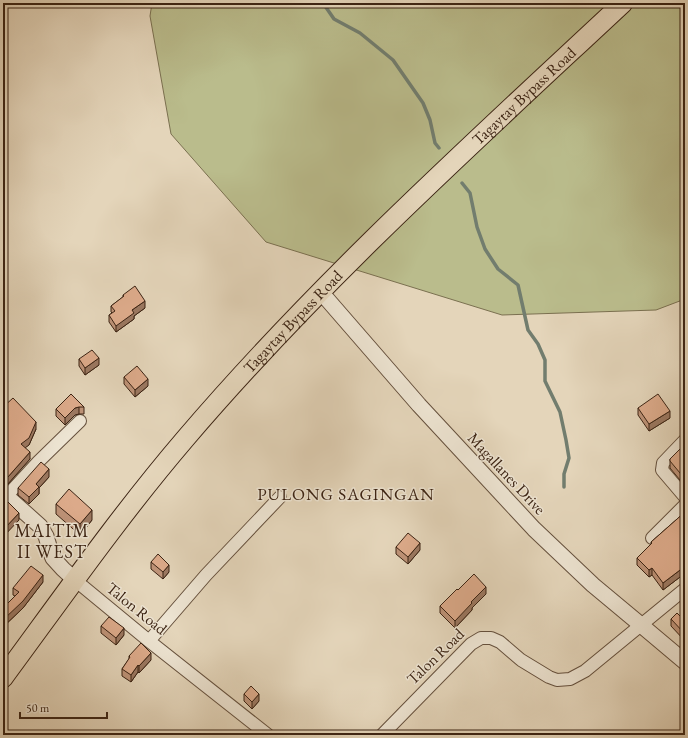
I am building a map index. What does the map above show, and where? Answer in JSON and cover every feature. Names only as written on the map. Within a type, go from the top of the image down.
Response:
[{"type":"main road","name":"Tagaytay Bypass Road","points":[[3,678],[129,508],[184,439],[226,393],[320,291],[394,217],[623,3]]},
{"type":"street","name":"Magallanes Drive","points":[[320,291],[419,405],[529,524],[593,585],[685,662]]},
{"type":"street","points":[[4,497],[80,421]]},
{"type":"street","points":[[685,440],[662,463],[662,470],[685,497]]},
{"type":"street","name":"Talon Road","points":[[4,497],[40,526],[46,536],[50,553],[53,558],[75,580],[149,641],[268,735]]},
{"type":"street","points":[[149,641],[206,575],[280,497]]},
{"type":"street","points":[[652,538],[685,505]]},
{"type":"street","name":"Talon Road","points":[[382,735],[470,644],[481,638],[491,638],[500,642],[521,660],[549,677],[557,680],[570,678],[584,671],[685,589]]},
{"type":"green space","points":[[152,3],[685,3],[685,299],[656,310],[502,315],[266,242],[171,134],[150,16]]},
{"type":"building","points":[[135,286],[145,301],[132,310],[134,313],[116,326],[109,315],[115,311],[111,306]]},
{"type":"building","points":[[92,350],[99,358],[85,368],[79,359]]},
{"type":"building","points":[[137,366],[148,379],[135,390],[124,377]]},
{"type":"building","points":[[71,394],[84,407],[75,408],[65,418],[56,409]]},
{"type":"building","points":[[658,394],[670,411],[649,424],[638,408]]},
{"type":"building","points":[[13,398],[36,422],[29,438],[21,444],[30,452],[7,478],[3,478],[3,407]]},
{"type":"building","points":[[683,446],[685,448],[685,479],[670,461],[670,459]]},
{"type":"building","points":[[41,462],[49,469],[36,484],[39,487],[29,497],[18,488]]},
{"type":"building","points":[[69,489],[92,510],[80,524],[56,504]]},
{"type":"building","points":[[8,502],[19,513],[3,530],[3,505],[4,506]]},
{"type":"building","points":[[685,512],[685,568],[684,567],[663,583],[652,568],[649,570],[637,558],[652,543],[651,542]]},
{"type":"building","points":[[408,533],[420,543],[408,557],[396,547]]},
{"type":"building","points":[[158,554],[169,565],[163,572],[151,562]]},
{"type":"building","points":[[31,566],[43,575],[23,601],[3,620],[3,608],[19,592],[13,588]]},
{"type":"building","points":[[474,574],[486,587],[455,621],[440,606]]},
{"type":"building","points":[[677,613],[681,617],[685,613],[685,634],[671,619]]},
{"type":"building","points":[[109,617],[124,628],[116,638],[101,626]]},
{"type":"building","points":[[141,643],[151,653],[139,666],[138,665],[131,675],[122,669],[130,657],[129,656]]},
{"type":"building","points":[[251,686],[259,694],[252,702],[244,694]]},
{"type":"waterway","points":[[323,3],[334,19],[360,33],[393,60],[423,103],[430,120],[435,143],[439,148]]},
{"type":"waterway","points":[[462,183],[470,193],[477,227],[485,249],[498,269],[518,285],[528,330],[538,344],[545,360],[545,381],[560,412],[569,458],[564,474],[564,487]]},
{"type":"district","name":"PULONG SAGINGAN","points":[[346,494]]},
{"type":"district","name":"MAITIM II WEST","points":[[52,541]]}]
